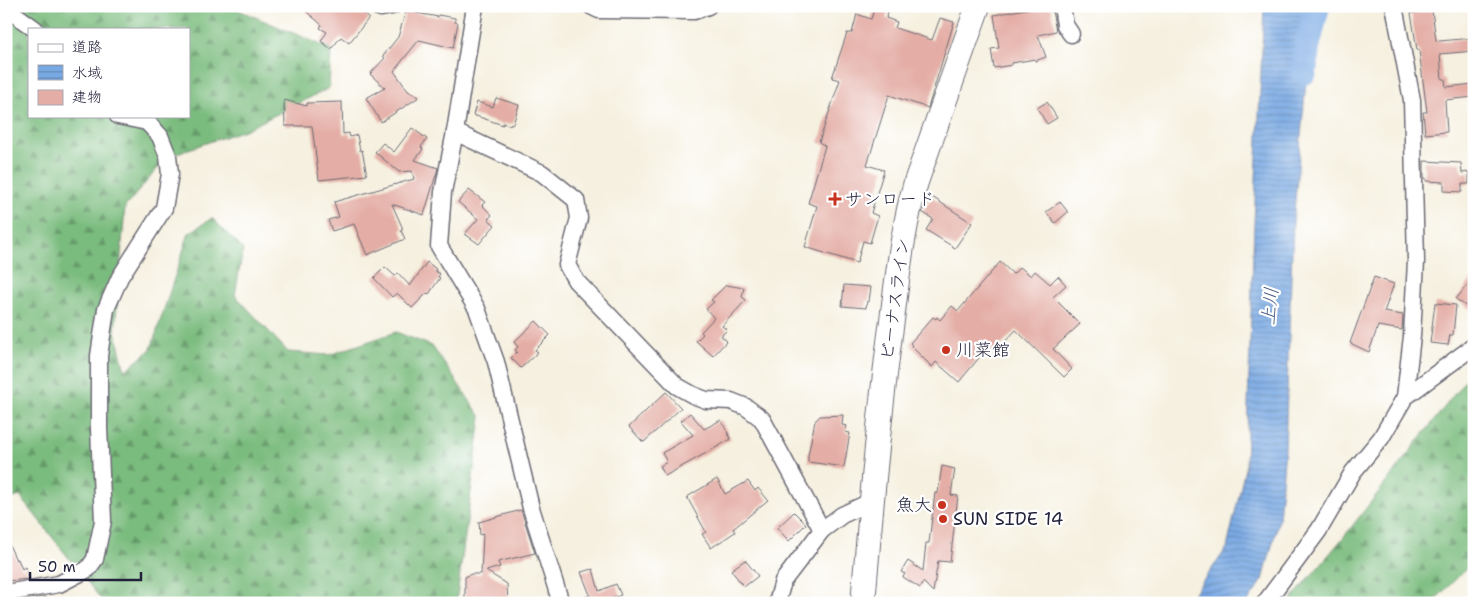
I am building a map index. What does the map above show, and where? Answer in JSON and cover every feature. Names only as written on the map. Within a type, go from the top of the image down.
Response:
[{"type":"main road","name":"ビーナスライン","points":[[863,603],[886,359],[909,206],[978,6]]},
{"type":"street","points":[[376,6],[380,8],[392,6]]},
{"type":"street","points":[[475,6],[455,132],[443,192],[439,246],[477,309],[496,362],[531,508],[561,603]]},
{"type":"street","points":[[591,6],[599,10],[694,11],[708,6]]},
{"type":"street","points":[[1062,6],[1065,25],[1071,34]]},
{"type":"street","points":[[1394,6],[1412,100],[1413,118],[1416,261],[1412,336],[1405,397]]},
{"type":"street","points":[[6,8],[34,28]]},
{"type":"street","points":[[6,593],[59,584],[88,569],[95,559],[103,521],[98,356],[106,309],[120,277],[164,208],[170,174],[168,156],[160,136],[147,122],[128,118]]},
{"type":"street","points":[[455,132],[542,173],[576,200],[579,218],[567,265],[576,281],[677,386],[706,400],[731,401],[746,407],[762,419],[822,530]]},
{"type":"street","points":[[1265,603],[1319,530],[1353,472],[1381,438],[1405,397],[1474,346]]},
{"type":"street","points":[[777,603],[783,581],[822,530],[842,515],[872,501]]},
{"type":"green space","points":[[6,6],[229,6],[331,49],[329,88],[247,129],[168,156],[125,207],[115,331],[125,371],[151,349],[189,233],[212,218],[243,249],[235,295],[288,352],[329,355],[396,332],[432,346],[481,417],[456,603],[104,603],[20,496],[6,500]]},
{"type":"green space","points":[[1474,369],[1474,561],[1432,603],[1288,603],[1343,538]]},
{"type":"water","points":[[1264,6],[1313,6],[1293,222],[1285,449],[1279,519],[1263,580],[1247,603],[1187,603],[1227,548],[1246,464]]},
{"type":"building","points":[[300,6],[354,6],[369,18],[349,43],[341,37],[331,49],[321,41],[327,32],[320,28],[322,25]]},
{"type":"building","points":[[875,6],[890,6],[886,18],[897,22],[895,28],[932,40],[940,18],[954,22],[928,108],[889,95],[867,165],[884,170],[871,213],[878,216],[870,243],[863,241],[857,263],[805,247],[817,206],[808,203],[825,146],[819,142],[840,80],[832,78],[847,33],[852,33],[857,14],[871,19]]},
{"type":"building","points":[[1041,6],[1051,6],[1056,31],[1038,35],[1046,57],[1035,61],[1035,59],[994,68],[991,49],[999,48],[994,15]]},
{"type":"building","points":[[1432,10],[1436,40],[1474,38],[1474,51],[1440,54],[1442,79],[1445,79],[1446,87],[1474,84],[1474,97],[1445,100],[1447,132],[1425,134],[1423,112],[1427,112],[1419,50],[1417,50],[1411,13]]},
{"type":"building","points":[[406,11],[455,18],[455,22],[458,23],[453,48],[419,40],[394,71],[408,91],[419,97],[381,122],[366,98],[385,88],[370,74],[385,58],[383,56],[398,37]]},
{"type":"building","points":[[496,98],[519,105],[513,124],[503,123],[503,125],[473,115],[477,102],[493,107]]},
{"type":"building","points":[[284,100],[307,106],[307,103],[342,102],[343,134],[349,133],[350,137],[357,135],[367,175],[319,180],[312,126],[285,126]]},
{"type":"building","points":[[1047,102],[1057,118],[1047,124],[1037,108]]},
{"type":"building","points":[[412,128],[427,139],[415,160],[438,168],[424,215],[392,204],[403,229],[401,230],[405,239],[367,255],[354,224],[332,231],[328,220],[339,217],[334,202],[414,179],[412,171],[399,172],[375,152],[383,143],[394,152]]},
{"type":"building","points":[[1424,161],[1461,163],[1462,173],[1469,172],[1469,184],[1462,184],[1462,192],[1444,191],[1444,182],[1426,181],[1426,178],[1424,178]]},
{"type":"building","points":[[469,190],[485,202],[482,205],[492,215],[488,219],[495,225],[479,244],[465,234],[478,219],[458,202]]},
{"type":"building","points":[[932,197],[972,223],[955,248],[926,230],[933,219],[922,212]]},
{"type":"building","points":[[1060,202],[1068,212],[1055,223],[1046,212]]},
{"type":"building","points":[[427,262],[436,269],[435,271],[440,274],[438,277],[440,278],[429,294],[427,293],[412,308],[397,293],[392,297],[374,278],[385,267],[395,276],[398,273],[410,286]]},
{"type":"building","points":[[1000,262],[1013,274],[1020,267],[1031,276],[1035,271],[1050,284],[1058,276],[1066,285],[1053,297],[1080,324],[1053,349],[1072,369],[1064,377],[1016,330],[995,352],[988,347],[959,382],[936,362],[932,367],[911,346],[910,343],[933,317],[936,319],[937,317],[940,320],[952,306],[958,311]]},
{"type":"building","points":[[1374,277],[1394,284],[1384,312],[1403,315],[1402,330],[1378,326],[1369,352],[1350,343]]},
{"type":"building","points":[[1474,277],[1474,312],[1456,299]]},
{"type":"building","points":[[726,285],[744,288],[742,297],[746,300],[722,326],[727,330],[721,336],[727,341],[713,356],[696,341],[703,334],[701,332],[714,318],[706,309],[714,302],[711,300]]},
{"type":"building","points":[[844,285],[871,287],[866,308],[842,306]]},
{"type":"building","points":[[1435,303],[1456,305],[1453,335],[1450,335],[1448,345],[1430,343]]},
{"type":"building","points":[[536,321],[550,335],[535,350],[538,352],[521,368],[511,358],[517,352],[515,350],[518,347],[514,342]]},
{"type":"building","points":[[666,392],[681,408],[644,442],[629,427]]},
{"type":"building","points":[[690,413],[704,429],[721,420],[731,439],[665,476],[660,466],[667,462],[662,453],[693,435],[681,421]]},
{"type":"building","points":[[843,415],[842,425],[847,426],[845,432],[850,433],[844,467],[808,462],[815,421],[820,416]]},
{"type":"building","name":"SUN SIDE 14","points":[[942,466],[955,469],[951,495],[958,496],[950,562],[938,561],[933,592],[923,582],[920,588],[903,577],[905,574],[901,572],[908,561],[923,571],[926,543],[929,543],[935,493],[938,493]]},
{"type":"building","points":[[717,479],[725,494],[748,481],[755,491],[758,488],[768,500],[733,529],[735,532],[711,548],[702,534],[706,532],[687,497]]},
{"type":"building","points":[[521,510],[535,553],[498,562],[500,567],[486,571],[507,584],[508,603],[465,603],[465,577],[471,574],[481,574],[483,534],[480,535],[479,522]]},
{"type":"building","points":[[794,512],[806,524],[789,541],[777,528]]},
{"type":"building","points":[[6,538],[16,560],[18,559],[22,569],[25,567],[30,579],[6,581]]},
{"type":"building","points":[[745,560],[758,576],[744,587],[731,570]]},
{"type":"building","points":[[593,569],[599,591],[616,584],[621,595],[602,603],[579,603],[578,600],[590,595],[581,572]]},
{"type":"building","points":[[45,597],[52,603],[20,603],[19,601]]},
{"type":"waterway","name":"上川","points":[[1304,72],[1307,47],[1317,6]]},
{"type":"place","name":"サンロード","points":[[835,199]]},
{"type":"place","name":"川菜館","points":[[946,350]]},
{"type":"place","name":"魚大","points":[[942,505]]},
{"type":"place","name":"SUN SIDE 14","points":[[943,519]]}]
